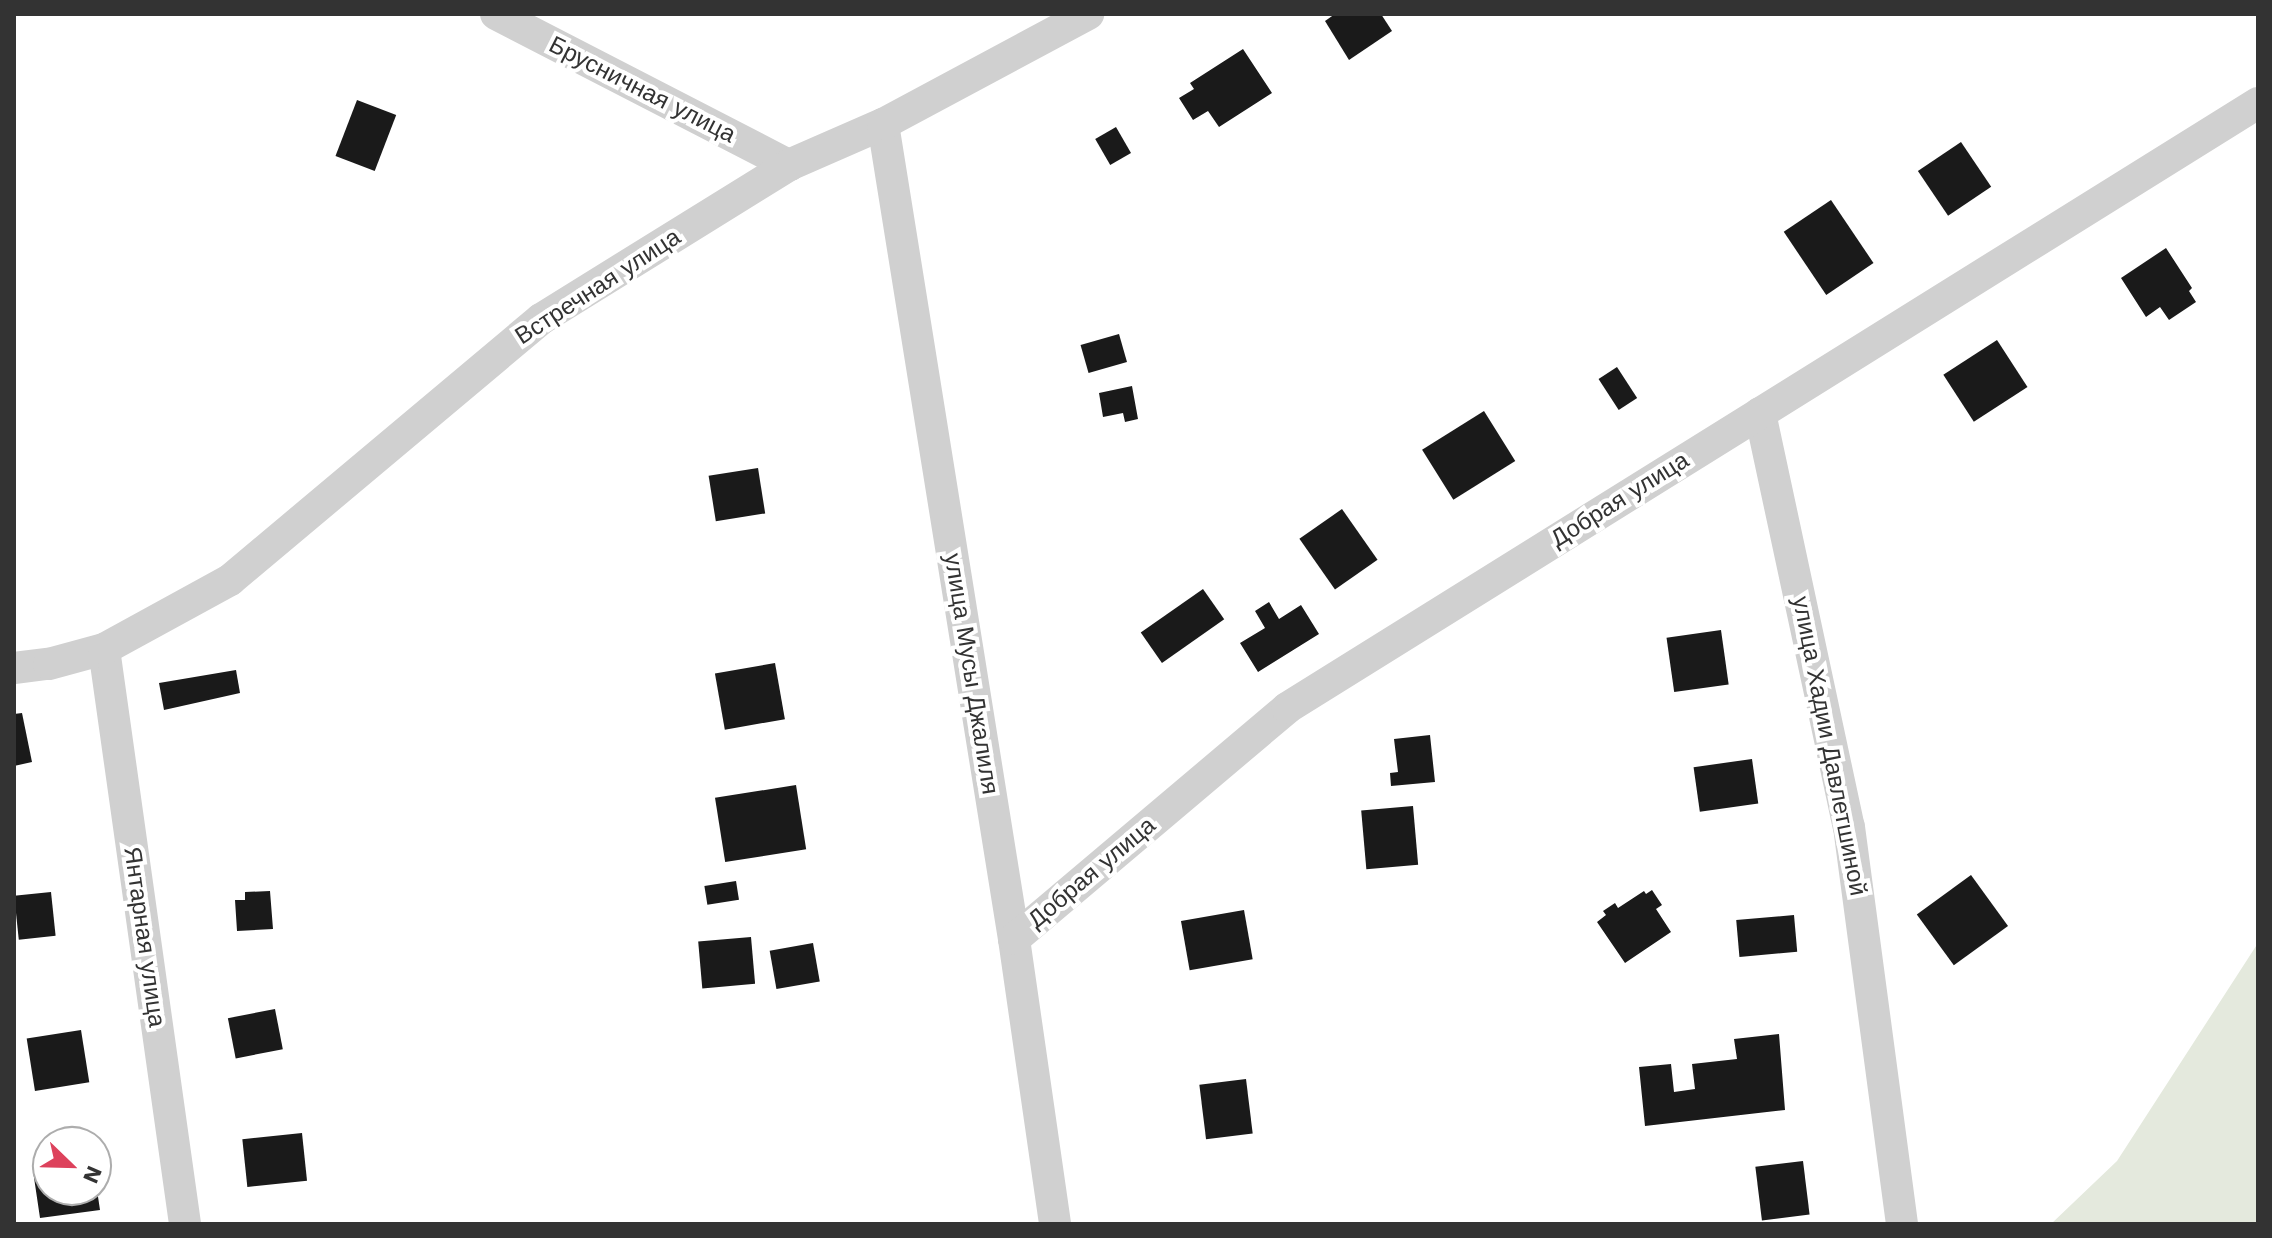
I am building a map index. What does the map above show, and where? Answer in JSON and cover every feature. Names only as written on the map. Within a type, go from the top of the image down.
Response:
[{"type":"street","name":"Брусничная улица","points":[[496,14],[789,165]]},
{"type":"street","name":"Встречная улица","points":[[14,668],[49,664],[104,649],[230,580],[541,319],[789,165],[883,124],[1088,14]]},
{"type":"street","name":"Добрая улица","points":[[1014,939],[1287,708],[2258,103]]},
{"type":"street","name":"улица Мусы Джалиля","points":[[883,124],[1014,939],[1055,1224]]},
{"type":"street","name":"улица Хадии Давлетшиной","points":[[1760,413],[1849,827],[1902,1224]]},
{"type":"street","name":"Янтарная улица","points":[[104,649],[185,1224]]},
{"type":"shaded area","points":[[2258,943],[2258,1224],[2051,1224],[2117,1161]]},
{"type":"building","points":[[1335,14],[1381,14],[1392,31],[1349,60],[1325,21]]},
{"type":"building","points":[[1243,49],[1272,93],[1219,127],[1208,111],[1193,120],[1179,98],[1194,89],[1190,83]]},
{"type":"building","points":[[357,100],[396,115],[375,171],[335,156]]},
{"type":"building","points":[[1116,127],[1131,153],[1110,165],[1095,139]]},
{"type":"building","points":[[1961,142],[1991,187],[1948,216],[1918,171]]},
{"type":"building","points":[[1831,200],[1873,263],[1826,295],[1784,232]]},
{"type":"building","points":[[2166,248],[2192,288],[2189,291],[2196,302],[2169,320],[2160,307],[2146,317],[2121,278]]},
{"type":"building","points":[[1119,334],[1127,362],[1089,373],[1081,345]]},
{"type":"building","points":[[1997,340],[2027,387],[1974,422],[1943,375]]},
{"type":"building","points":[[1617,367],[1637,398],[1619,410],[1599,379]]},
{"type":"building","points":[[1132,386],[1138,419],[1125,422],[1123,413],[1103,417],[1099,393]]},
{"type":"building","points":[[1484,411],[1515,461],[1453,500],[1422,450]]},
{"type":"building","points":[[758,468],[765,513],[716,521],[709,476]]},
{"type":"building","points":[[1342,509],[1378,560],[1335,590],[1299,539]]},
{"type":"building","points":[[1203,589],[1224,619],[1162,663],[1141,633]]},
{"type":"building","points":[[1269,602],[1279,619],[1301,605],[1319,634],[1258,672],[1240,643],[1265,628],[1255,611]]},
{"type":"building","points":[[1721,630],[1729,684],[1674,692],[1667,638]]},
{"type":"building","points":[[775,663],[785,719],[725,730],[715,674]]},
{"type":"building","points":[[236,670],[240,693],[164,710],[159,683]]},
{"type":"building","points":[[22,713],[32,762],[14,766],[14,714]]},
{"type":"building","points":[[1430,735],[1435,782],[1391,786],[1390,773],[1398,772],[1394,739]]},
{"type":"building","points":[[1752,759],[1758,804],[1700,812],[1694,767]]},
{"type":"building","points":[[796,785],[806,849],[725,862],[715,798]]},
{"type":"building","points":[[1413,806],[1418,865],[1366,869],[1361,811]]},
{"type":"building","points":[[1971,875],[2008,926],[1954,965],[1917,914]]},
{"type":"building","points":[[736,881],[739,900],[707,905],[704,886]]},
{"type":"building","points":[[1652,890],[1662,905],[1656,909],[1671,932],[1625,963],[1597,922],[1606,915],[1603,911],[1615,903],[1618,908],[1644,891],[1646,894]]},
{"type":"building","points":[[270,891],[273,929],[237,931],[235,900],[245,900],[245,892]]},
{"type":"building","points":[[51,892],[56,936],[19,940],[14,896]]},
{"type":"building","points":[[1244,910],[1253,959],[1190,970],[1181,921]]},
{"type":"building","points":[[1794,915],[1797,952],[1739,957],[1736,920]]},
{"type":"building","points":[[751,937],[755,984],[702,988],[698,942]]},
{"type":"building","points":[[813,943],[820,981],[776,989],[770,951]]},
{"type":"building","points":[[275,1009],[283,1049],[236,1058],[228,1018]]},
{"type":"building","points":[[81,1030],[89,1082],[35,1091],[27,1039]]},
{"type":"building","points":[[1779,1034],[1785,1110],[1645,1126],[1639,1067],[1671,1064],[1674,1092],[1695,1089],[1692,1064],[1737,1059],[1734,1039]]},
{"type":"building","points":[[1246,1079],[1253,1134],[1206,1139],[1199,1085]]},
{"type":"building","points":[[302,1133],[307,1181],[247,1187],[242,1139]]},
{"type":"building","points":[[1803,1161],[1810,1215],[1762,1220],[1755,1167]]},
{"type":"building","points":[[38,1206],[99,1206],[100,1210],[40,1218]]}]
